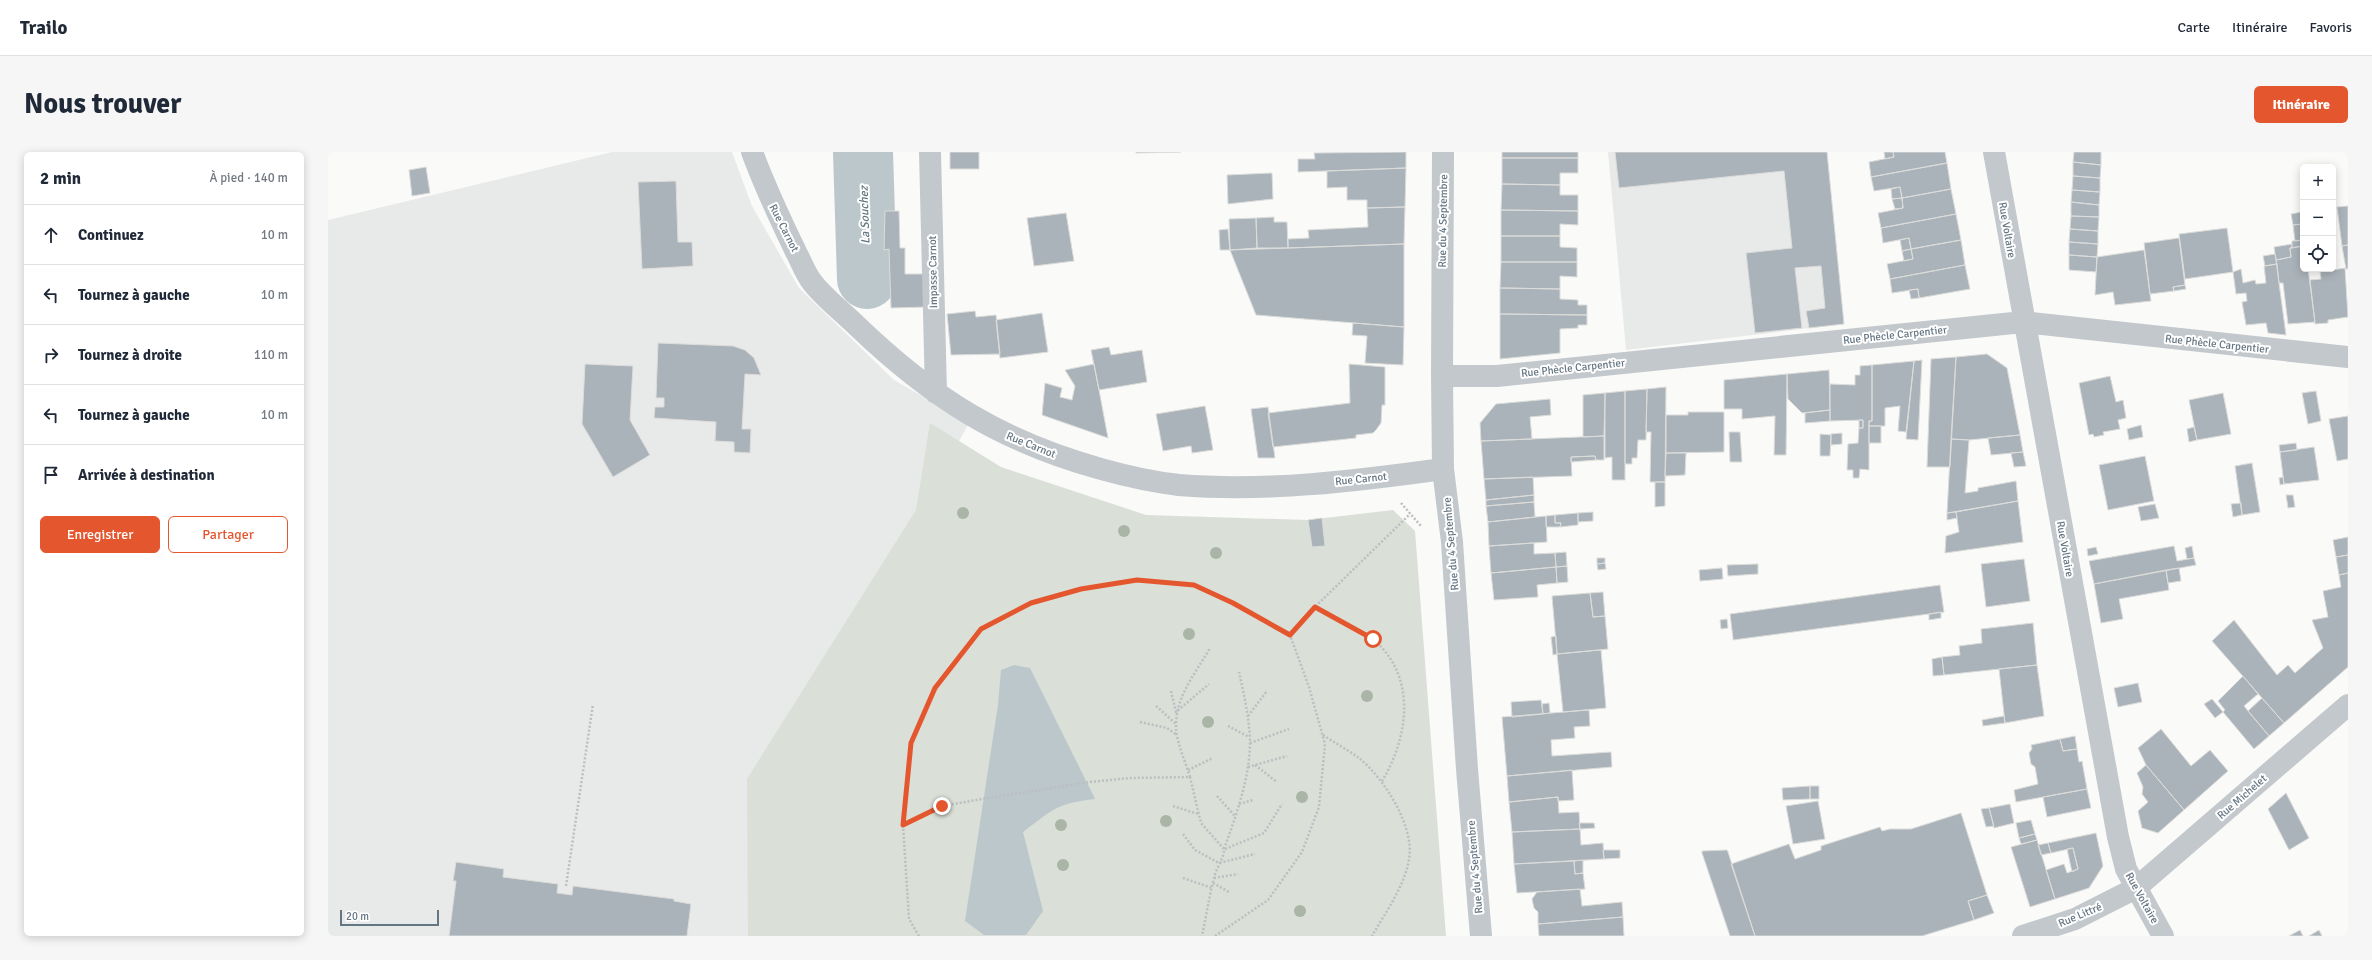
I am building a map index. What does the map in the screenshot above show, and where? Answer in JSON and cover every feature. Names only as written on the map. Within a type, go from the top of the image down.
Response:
[{"type":"street","name":"Rue Carnot","points":[[752,152],[770,201],[812,282],[895,363],[936,393],[989,427],[1036,448],[1127,476],[1177,485],[1225,488],[1283,486],[1444,470]]},
{"type":"street","name":"Impasse Carnot","points":[[930,152],[936,393]]},
{"type":"street","name":"Rue du 4 Septembre","points":[[1444,152],[1442,376],[1444,470],[1452,542],[1467,769],[1481,936]]},
{"type":"street","name":"Rue Voltaire","points":[[1994,152],[2023,322],[2118,837],[2126,869],[2163,936]]},
{"type":"street","name":"Rue Phècle Carpentier","points":[[1442,376],[1497,376],[2023,322],[2348,357]]},
{"type":"street","name":"Rue Michelet","points":[[2136,888],[2348,705]]},
{"type":"street","name":"Rue Littré","points":[[2023,936],[2075,919],[2136,888]]},
{"type":"path","points":[[1290,635],[1315,607],[1410,514]]},
{"type":"path","points":[[919,936],[909,919],[903,825],[911,743],[935,688],[981,629],[1031,603],[1081,589],[1137,580],[1194,585],[1233,603],[1290,635],[1309,687],[1325,744],[1319,807],[1302,852],[1268,900],[1215,936]]},
{"type":"path","points":[[1315,607],[1373,639],[1390,659],[1401,678],[1405,702],[1400,742],[1392,765],[1381,783]]},
{"type":"path","points":[[1176,712],[1181,696],[1210,648]]},
{"type":"path","points":[[1202,936],[1214,878],[1224,855],[1224,849],[1236,817],[1248,767],[1250,744],[1247,716],[1239,672]]},
{"type":"path","points":[[1176,712],[1209,684]]},
{"type":"path","points":[[1247,716],[1267,690]]},
{"type":"path","points":[[1171,692],[1176,712],[1177,736],[1190,777],[1201,823],[1224,849]]},
{"type":"path","points":[[566,886],[593,704]]},
{"type":"path","points":[[1156,706],[1176,724]]},
{"type":"path","points":[[1140,722],[1167,728],[1177,736]]},
{"type":"path","points":[[1228,726],[1249,737]]},
{"type":"path","points":[[1250,744],[1289,728]]},
{"type":"path","points":[[1323,735],[1360,759],[1381,783],[1398,806],[1407,828],[1410,845],[1409,860],[1404,875],[1372,936]]},
{"type":"path","points":[[1248,767],[1287,756]]},
{"type":"path","points":[[1188,770],[1213,758]]},
{"type":"path","points":[[1255,765],[1277,782]]},
{"type":"path","points":[[903,825],[942,806],[982,799],[1090,782],[1130,778],[1190,777]]},
{"type":"path","points":[[1217,796],[1236,817]]},
{"type":"path","points":[[1239,804],[1253,800]]},
{"type":"path","points":[[1224,849],[1264,833],[1282,804]]},
{"type":"path","points":[[1173,806],[1199,814]]},
{"type":"path","points":[[1183,834],[1195,850],[1219,864],[1255,854]]},
{"type":"path","points":[[1214,878],[1238,874]]},
{"type":"path","points":[[1183,878],[1212,888]]},
{"type":"path","points":[[1213,883],[1229,892]]},
{"type":"shaded area","points":[[612,152],[732,152],[752,206],[799,288],[894,380],[969,423],[760,801],[755,936],[328,936],[328,220]]},
{"type":"shaded area","points":[[1608,152],[1827,152],[1844,324],[1626,350]]},
{"type":"shaded area","points":[[930,423],[1001,467],[1146,515],[1308,520],[1393,510],[1415,531],[1446,936],[748,936],[747,779],[916,510]]},
{"type":"shaded area","points":[[1014,665],[1030,668],[1095,799],[1063,805],[1041,818],[1023,832],[1043,911],[1026,935],[984,935],[965,921],[998,705],[1001,670]]},
{"type":"building","points":[[950,152],[979,152],[979,169],[950,169]]},
{"type":"building","points":[[1136,152],[1181,152],[1136,153]]},
{"type":"building","points":[[1406,152],[1406,168],[1298,172],[1298,159],[1315,159],[1314,153]]},
{"type":"building","points":[[1502,152],[1578,152],[1578,158],[1502,158]]},
{"type":"building","points":[[1615,152],[1827,152],[1844,324],[1809,328],[1806,311],[1825,308],[1821,266],[1795,268],[1802,328],[1755,333],[1746,253],[1792,248],[1784,171],[1619,188]]},
{"type":"building","points":[[1884,152],[1893,152],[1894,157],[1885,159]]},
{"type":"building","points":[[1893,152],[1945,152],[1947,163],[1871,177],[1869,162],[1894,157]]},
{"type":"building","points":[[2074,152],[2101,152],[2101,165],[2073,162]]},
{"type":"building","points":[[1502,158],[1578,158],[1578,173],[1560,173],[1560,185],[1502,184]]},
{"type":"building","points":[[2073,162],[2101,165],[2100,178],[2073,176]]},
{"type":"building","points":[[1947,163],[1951,189],[1902,198],[1900,187],[1874,191],[1871,177]]},
{"type":"building","points":[[426,167],[430,193],[412,196],[409,170]]},
{"type":"building","points":[[1406,168],[1405,207],[1367,208],[1367,200],[1347,200],[1347,187],[1327,188],[1327,171]]},
{"type":"building","points":[[1272,173],[1273,199],[1228,204],[1227,175]]},
{"type":"building","points":[[2073,176],[2100,178],[2100,192],[2072,190]]},
{"type":"building","points":[[676,181],[678,242],[692,242],[693,266],[642,269],[638,182]]},
{"type":"building","points":[[1502,184],[1560,185],[1560,195],[1578,195],[1578,211],[1501,210]]},
{"type":"building","points":[[1900,187],[1902,198],[1892,199],[1891,189]]},
{"type":"building","points":[[1951,189],[1956,214],[1881,228],[1878,213],[1903,208],[1902,198]]},
{"type":"building","points":[[2072,190],[2100,192],[2099,205],[2071,202]]},
{"type":"building","points":[[1902,198],[1903,208],[1895,209],[1892,199]]},
{"type":"building","points":[[2071,202],[2099,205],[2099,217],[2071,216]]},
{"type":"building","points":[[2348,206],[2348,245],[2342,246],[2337,207]]},
{"type":"building","points":[[1405,207],[1404,244],[1288,248],[1288,239],[1309,238],[1308,230],[1368,227],[1367,208]]},
{"type":"building","points":[[1501,210],[1578,211],[1578,225],[1560,224],[1560,236],[1501,236]]},
{"type":"building","points":[[885,211],[899,211],[900,248],[905,248],[905,274],[924,274],[926,307],[891,308],[889,249],[884,250]]},
{"type":"building","points":[[2300,212],[2300,224],[2293,225],[2291,214]]},
{"type":"building","points":[[1066,213],[1074,261],[1034,266],[1027,218]]},
{"type":"building","points":[[1956,214],[1961,240],[1911,249],[1909,238],[1883,243],[1881,228]]},
{"type":"building","points":[[2071,216],[2099,217],[2098,231],[2070,229]]},
{"type":"building","points":[[1274,217],[1274,222],[1287,222],[1288,248],[1257,248],[1256,218]]},
{"type":"building","points":[[1256,218],[1257,248],[1230,250],[1229,219]]},
{"type":"building","points":[[2300,224],[2300,240],[2295,241],[2293,225]]},
{"type":"building","points":[[2227,228],[2233,272],[2185,279],[2179,234]]},
{"type":"building","points":[[1228,229],[1230,250],[1220,250],[1219,230]]},
{"type":"building","points":[[2070,229],[2098,231],[2098,244],[2069,242]]},
{"type":"building","points":[[1501,236],[1560,236],[1560,247],[1577,248],[1577,262],[1501,262]]},
{"type":"building","points":[[1909,238],[1911,249],[1902,251],[1900,240]]},
{"type":"building","points":[[2179,238],[2185,285],[2173,287],[2174,291],[2150,294],[2144,243]]},
{"type":"building","points":[[1961,240],[1965,265],[1890,279],[1887,264],[1913,259],[1911,249]]},
{"type":"building","points":[[2300,240],[2300,247],[2292,248],[2292,241]]},
{"type":"building","points":[[2069,242],[2098,244],[2097,257],[2069,255]]},
{"type":"building","points":[[1404,244],[1404,327],[1256,315],[1230,250]]},
{"type":"building","points":[[2292,244],[2292,248],[2290,248],[2291,257],[2276,260],[2274,247]]},
{"type":"building","points":[[2348,245],[2348,269],[2346,269],[2342,246]]},
{"type":"building","points":[[2300,246],[2300,272],[2308,272],[2315,322],[2288,324],[2283,283],[2279,283],[2276,260],[2291,257],[2290,248]]},
{"type":"building","points":[[1911,249],[1913,259],[1904,261],[1902,251]]},
{"type":"building","points":[[2144,250],[2151,301],[2115,305],[2113,292],[2095,295],[2097,257]]},
{"type":"building","points":[[2275,254],[2277,264],[2265,266],[2263,256]]},
{"type":"building","points":[[2069,255],[2097,257],[2096,272],[2069,270]]},
{"type":"building","points":[[1501,262],[1577,262],[1577,277],[1560,276],[1560,289],[1500,288]]},
{"type":"building","points":[[2277,264],[2286,335],[2268,333],[2266,323],[2246,325],[2242,302],[2247,301],[2246,293],[2236,294],[2233,272],[2241,269],[2243,283],[2255,280],[2256,284],[2266,283],[2264,266]]},
{"type":"building","points":[[1965,265],[1970,289],[1919,298],[1918,289],[1892,293],[1890,279]]},
{"type":"building","points":[[2345,268],[2348,317],[2328,320],[2328,323],[2315,324],[2310,280],[2321,279],[2320,272],[2336,272],[2336,269]]},
{"type":"building","points":[[2185,285],[2186,289],[2174,291],[2173,287]]},
{"type":"building","points":[[1500,288],[1560,289],[1560,299],[1578,300],[1578,305],[1587,305],[1587,315],[1500,314]]},
{"type":"building","points":[[1918,289],[1919,298],[1911,299],[1909,290]]},
{"type":"building","points":[[975,311],[976,317],[996,315],[1000,354],[951,355],[947,314]]},
{"type":"building","points":[[1042,313],[1048,352],[1000,358],[996,320]]},
{"type":"building","points":[[1500,314],[1587,315],[1587,325],[1578,325],[1578,328],[1560,329],[1560,353],[1500,359]]},
{"type":"building","points":[[1353,323],[1404,327],[1403,365],[1365,363],[1367,336],[1352,335]]},
{"type":"building","points":[[658,343],[733,346],[745,350],[754,358],[761,375],[745,374],[742,429],[751,429],[750,453],[734,452],[734,442],[715,441],[716,422],[654,418],[655,407],[664,407],[664,398],[656,398]]},
{"type":"building","points":[[1109,347],[1111,355],[1142,350],[1147,382],[1099,390],[1091,350]]},
{"type":"building","points":[[1987,354],[2007,368],[2020,435],[1969,440],[1951,439],[1956,357]]},
{"type":"building","points":[[1956,357],[1950,467],[1927,467],[1931,359]]},
{"type":"building","points":[[1922,360],[1918,440],[1906,439],[1914,361]]},
{"type":"building","points":[[1914,361],[1906,432],[1898,431],[1900,406],[1885,408],[1885,426],[1869,426],[1869,421],[1872,421],[1872,365]]},
{"type":"building","points":[[585,364],[633,366],[630,420],[650,455],[613,477],[582,424]]},
{"type":"building","points":[[1094,364],[1108,438],[1042,415],[1045,383],[1062,388],[1060,397],[1072,400],[1075,386],[1065,370]]},
{"type":"building","points":[[1349,364],[1385,367],[1385,405],[1382,405],[1381,423],[1376,430],[1373,433],[1356,435],[1356,438],[1273,447],[1268,413],[1350,403]]},
{"type":"building","points":[[1872,365],[1872,421],[1869,421],[1869,470],[1860,469],[1859,478],[1853,478],[1853,470],[1847,470],[1848,444],[1858,443],[1859,428],[1863,428],[1863,420],[1830,421],[1830,384],[1855,385],[1855,375],[1860,375],[1860,366]]},
{"type":"building","points":[[1829,370],[1830,410],[1802,413],[1788,399],[1787,374]]},
{"type":"building","points":[[1787,374],[1786,455],[1774,455],[1775,416],[1742,419],[1742,409],[1724,409],[1724,380]]},
{"type":"building","points":[[2110,376],[2116,402],[2123,400],[2126,418],[2118,420],[2120,429],[2103,432],[2104,435],[2094,437],[2093,434],[2089,435],[2079,383]]},
{"type":"building","points":[[1666,387],[1665,482],[1650,482],[1651,432],[1646,432],[1647,389]]},
{"type":"building","points":[[1647,389],[1646,440],[1638,440],[1637,458],[1632,458],[1632,464],[1625,464],[1625,391]]},
{"type":"building","points":[[1625,391],[1625,480],[1612,480],[1612,457],[1605,458],[1605,393]]},
{"type":"building","points":[[2316,391],[2321,421],[2308,424],[2302,393]]},
{"type":"building","points":[[1605,393],[1604,436],[1583,437],[1583,395]]},
{"type":"building","points":[[2223,393],[2231,434],[2197,440],[2189,400]]},
{"type":"building","points":[[1550,399],[1551,415],[1530,417],[1532,439],[1481,441],[1480,423],[1496,404]]},
{"type":"building","points":[[1205,406],[1213,450],[1192,453],[1191,446],[1163,451],[1156,414]]},
{"type":"building","points":[[1268,407],[1275,458],[1258,458],[1251,409]]},
{"type":"building","points":[[1830,410],[1830,421],[1805,423],[1805,413]]},
{"type":"building","points":[[1688,412],[1724,412],[1724,452],[1666,453],[1666,415],[1688,415]]},
{"type":"building","points":[[2348,416],[2348,459],[2337,461],[2329,419]]},
{"type":"building","points":[[1859,420],[1863,420],[1863,428],[1859,428]]},
{"type":"building","points":[[2141,425],[2143,437],[2129,440],[2127,429]]},
{"type":"building","points":[[1869,426],[1881,426],[1881,443],[1869,443]]},
{"type":"building","points":[[2194,427],[2197,440],[2189,442],[2187,429]]},
{"type":"building","points":[[1729,432],[1740,432],[1742,462],[1730,462]]},
{"type":"building","points":[[1842,433],[1842,444],[1831,445],[1831,434]]},
{"type":"building","points":[[1820,434],[1831,435],[1830,456],[1820,456]]},
{"type":"building","points":[[2020,435],[2023,452],[1991,455],[1988,438]]},
{"type":"building","points":[[1604,436],[1604,460],[1596,460],[1595,456],[1571,457],[1572,476],[1484,479],[1481,441]]},
{"type":"building","points":[[1951,439],[1969,440],[1965,493],[1978,491],[1978,488],[2016,481],[2018,501],[1947,513]]},
{"type":"building","points":[[2296,443],[2297,450],[2280,452],[2279,445]]},
{"type":"building","points":[[2314,447],[2319,480],[2284,484],[2280,452]]},
{"type":"building","points":[[2023,452],[2026,466],[2014,467],[2011,453]]},
{"type":"building","points":[[1666,453],[1686,453],[1685,475],[1665,476]]},
{"type":"building","points":[[1595,456],[1596,460],[1571,462],[1571,457]]},
{"type":"building","points":[[2145,456],[2154,501],[2108,510],[2099,465]]},
{"type":"building","points":[[2252,463],[2260,512],[2242,515],[2235,466]]},
{"type":"building","points":[[1533,477],[1534,495],[1486,500],[1484,479]]},
{"type":"building","points":[[2283,477],[2284,484],[2280,485],[2279,478]]},
{"type":"building","points":[[1655,482],[1665,482],[1665,506],[1655,507]]},
{"type":"building","points":[[1534,495],[1534,502],[1486,506],[1486,500]]},
{"type":"building","points":[[2286,495],[2293,495],[2295,507],[2288,508]]},
{"type":"building","points":[[2018,501],[2023,542],[1945,553],[1946,536],[1959,532],[1956,512]]},
{"type":"building","points":[[1534,502],[1535,517],[1488,522],[1486,506]]},
{"type":"building","points":[[2241,503],[2242,515],[2233,517],[2231,504]]},
{"type":"building","points":[[2155,504],[2159,518],[2141,521],[2138,507]]},
{"type":"building","points":[[1593,512],[1593,521],[1578,522],[1578,513]]},
{"type":"building","points":[[1956,512],[1957,518],[1947,520],[1947,513]]},
{"type":"building","points":[[1578,513],[1578,525],[1560,527],[1561,523],[1555,523],[1555,515]]},
{"type":"building","points":[[1555,515],[1555,523],[1561,523],[1560,527],[1546,527],[1546,516]]},
{"type":"building","points":[[1546,516],[1547,542],[1489,546],[1488,522]]},
{"type":"building","points":[[1322,518],[1325,546],[1312,547],[1308,520]]},
{"type":"building","points":[[2348,537],[2348,555],[2336,557],[2333,540]]},
{"type":"building","points":[[1534,543],[1534,554],[1555,553],[1556,567],[1491,573],[1489,546]]},
{"type":"building","points":[[2174,546],[2177,561],[2194,558],[2196,565],[2094,584],[2089,561]]},
{"type":"building","points":[[2192,546],[2194,558],[2187,559],[2185,548]]},
{"type":"building","points":[[2096,547],[2098,554],[2088,556],[2087,549]]},
{"type":"building","points":[[1566,552],[1567,566],[1556,567],[1555,553]]},
{"type":"building","points":[[2348,555],[2348,573],[2339,575],[2336,557]]},
{"type":"building","points":[[1597,558],[1605,558],[1605,563],[1597,564]]},
{"type":"building","points":[[2024,559],[2030,601],[1986,607],[1981,564]]},
{"type":"building","points":[[1605,563],[1606,569],[1598,570],[1597,564]]},
{"type":"building","points":[[1758,564],[1758,574],[1728,576],[1727,565]]},
{"type":"building","points":[[1567,566],[1568,582],[1557,583],[1556,567]]},
{"type":"building","points":[[1556,567],[1557,583],[1537,585],[1538,597],[1494,600],[1491,573]]},
{"type":"building","points":[[1722,568],[1723,579],[1700,581],[1699,570]]},
{"type":"building","points":[[2179,568],[2181,581],[2168,583],[2166,570]]},
{"type":"building","points":[[2166,570],[2169,590],[2119,599],[2123,619],[2101,623],[2094,584]]},
{"type":"building","points":[[2348,573],[2348,667],[2284,723],[2212,641],[2234,620],[2277,675],[2288,665],[2295,673],[2323,648],[2312,620],[2328,617],[2323,591],[2341,587],[2339,575]]},
{"type":"building","points":[[1940,585],[1944,612],[1733,640],[1730,614]]},
{"type":"building","points":[[1603,592],[1605,616],[1593,617],[1590,593]]},
{"type":"building","points":[[1590,593],[1593,617],[1605,616],[1608,649],[1557,654],[1552,596]]},
{"type":"building","points":[[1941,612],[1941,618],[1929,620],[1929,614]]},
{"type":"building","points":[[1727,619],[1728,628],[1721,629],[1720,620]]},
{"type":"building","points":[[2033,623],[2037,665],[1944,675],[1942,657],[1960,655],[1959,646],[1982,643],[1981,629]]},
{"type":"building","points":[[1556,636],[1557,654],[1553,655],[1551,637]]},
{"type":"building","points":[[1601,650],[1606,708],[1563,712],[1557,654]]},
{"type":"building","points":[[1942,657],[1944,675],[1933,676],[1932,659]]},
{"type":"building","points":[[2037,665],[2044,716],[2005,723],[1999,669]]},
{"type":"building","points":[[2243,676],[2258,694],[2244,706],[2269,736],[2254,749],[2223,712],[2225,710],[2218,701]]},
{"type":"building","points":[[2138,683],[2142,702],[2118,707],[2114,688]]},
{"type":"building","points":[[2262,698],[2284,723],[2269,736],[2248,711]]},
{"type":"building","points":[[2212,699],[2223,712],[2215,718],[2204,704]]},
{"type":"building","points":[[1541,700],[1543,714],[1512,717],[1511,702]]},
{"type":"building","points":[[1549,703],[1550,713],[1543,714],[1542,704]]},
{"type":"building","points":[[1589,710],[1590,726],[1574,727],[1575,738],[1551,740],[1552,756],[1611,752],[1612,767],[1507,776],[1502,717]]},
{"type":"building","points":[[2004,716],[2005,723],[1983,726],[1982,720]]},
{"type":"building","points":[[2161,729],[2191,766],[2210,750],[2228,771],[2184,810],[2146,765],[2138,748]]},
{"type":"building","points":[[2075,736],[2077,749],[2063,751],[2060,739]]},
{"type":"building","points":[[2060,739],[2063,751],[2077,749],[2079,762],[2082,761],[2087,789],[2016,802],[2014,790],[2038,784],[2035,767],[2031,764],[2029,753],[2032,749],[2031,745]]},
{"type":"building","points":[[2146,765],[2184,810],[2158,833],[2142,828],[2138,811],[2148,802],[2142,794],[2143,787],[2137,773]]},
{"type":"building","points":[[1572,770],[1574,800],[1558,801],[1558,797],[1509,802],[1507,776]]},
{"type":"building","points":[[1810,786],[1810,799],[1783,800],[1782,788]]},
{"type":"building","points":[[1810,786],[1819,786],[1819,799],[1810,799]]},
{"type":"building","points":[[2087,789],[2091,808],[2047,817],[2043,797]]},
{"type":"building","points":[[2286,793],[2309,838],[2289,850],[2268,809]]},
{"type":"building","points":[[1558,797],[1559,813],[1579,812],[1580,829],[1512,832],[1509,802]]},
{"type":"building","points":[[1818,801],[1825,839],[1793,844],[1786,806]]},
{"type":"building","points":[[2010,804],[2014,823],[1994,828],[1989,808]]},
{"type":"building","points":[[1989,808],[1994,826],[1986,827],[1981,809]]},
{"type":"building","points":[[1961,813],[1987,895],[1968,901],[1974,920],[1922,936],[1755,936],[1731,864],[1789,844],[1795,859],[1821,850],[1821,846],[1880,827],[1882,831],[1890,829],[1911,829]]},
{"type":"building","points":[[2031,820],[2035,834],[2019,838],[2016,823]]},
{"type":"building","points":[[1579,823],[1594,823],[1595,828],[1580,829]]},
{"type":"building","points":[[1580,829],[1581,845],[1603,843],[1604,859],[1514,864],[1512,832]]},
{"type":"building","points":[[2096,833],[2103,866],[2089,888],[2055,899],[2046,870],[2064,864],[2067,873],[2078,869],[2073,848],[2051,853],[2048,843]]},
{"type":"building","points":[[2035,834],[2037,840],[2021,844],[2019,838]]},
{"type":"building","points":[[2037,840],[2055,899],[2030,907],[2011,847]]},
{"type":"building","points":[[2048,843],[2051,853],[2041,855],[2038,845]]},
{"type":"building","points":[[2073,848],[2078,869],[2072,872],[2067,849]]},
{"type":"building","points":[[1603,850],[1620,850],[1620,858],[1604,859]]},
{"type":"building","points":[[1727,850],[1755,936],[1730,936],[1702,853],[1702,851]]},
{"type":"building","points":[[1583,860],[1583,873],[1575,874],[1574,861]]},
{"type":"building","points":[[1574,861],[1575,874],[1583,873],[1585,889],[1517,893],[1514,864]]},
{"type":"building","points":[[456,862],[504,869],[503,877],[558,884],[557,893],[572,895],[573,886],[674,899],[674,901],[691,904],[687,936],[449,936],[456,881],[453,881]]},
{"type":"building","points":[[1580,889],[1582,906],[1622,902],[1623,917],[1538,924],[1538,912],[1534,908],[1532,899],[1537,892]]},
{"type":"building","points":[[1987,895],[1994,913],[1974,920],[1968,901]]},
{"type":"building","points":[[1623,917],[1624,936],[1539,936],[1538,924]]},
{"type":"building","points":[[2300,930],[2303,936],[2289,936]]},
{"type":"building","points":[[2319,930],[2322,936],[2309,936]]},
{"type":"waterway","name":"La Souchez","points":[[863,152],[867,279]]},
{"type":"route","points":[[942,806],[903,825],[911,743],[935,688],[981,629],[1031,603],[1081,589],[1137,580],[1194,585],[1233,603],[1290,635],[1315,607],[1373,639]]}]
